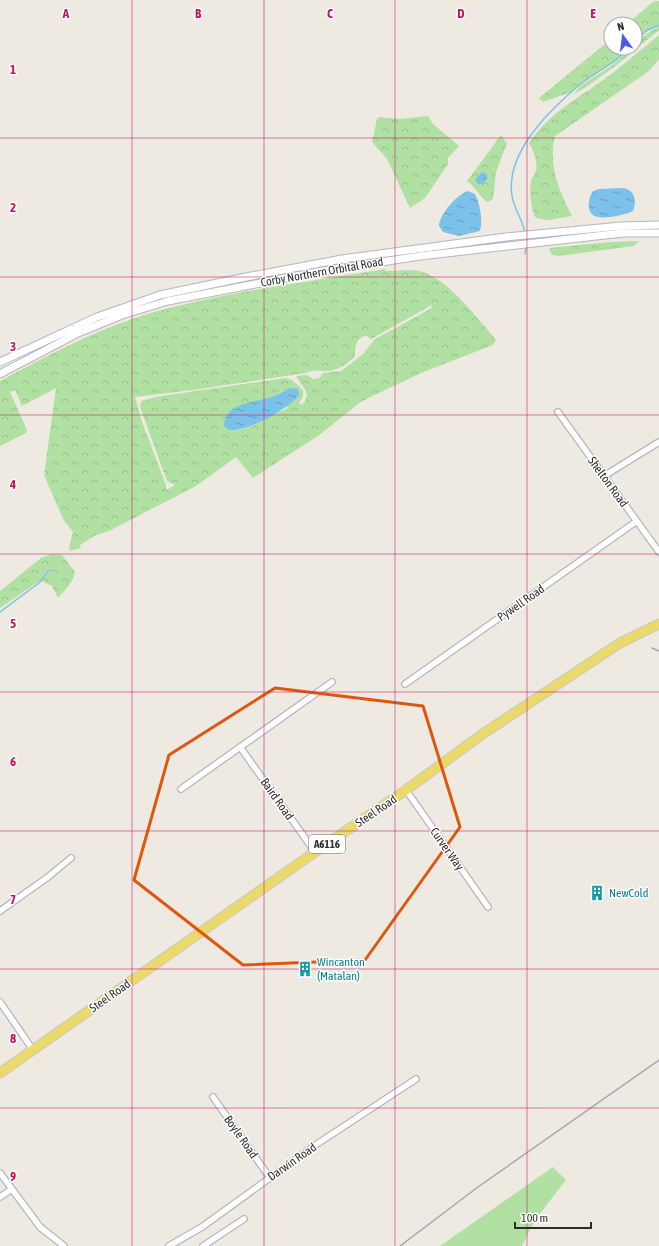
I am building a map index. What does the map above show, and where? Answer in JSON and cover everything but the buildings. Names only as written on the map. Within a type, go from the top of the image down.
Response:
[{"type":"main road","name":"Steel Road","points":[[0,1073],[406,790],[484,732],[620,643],[659,624]]},
{"type":"street","name":"Corby Northern Orbital Road","points":[[0,362],[97,317],[160,295],[342,259],[506,236],[621,226],[659,226]]},
{"type":"street","name":"Corby Northern Orbital Road","points":[[0,374],[78,333],[122,315],[168,302],[318,272],[420,256],[622,233],[659,233]]},
{"type":"street","name":"Shelton Road","points":[[558,412],[659,551]]},
{"type":"street","points":[[604,476],[659,442]]},
{"type":"street","name":"Pywell Road","points":[[405,684],[637,521]]},
{"type":"street","points":[[181,789],[332,682]]},
{"type":"street","name":"Baird Road","points":[[240,747],[315,852]]},
{"type":"street","name":"Curver Way","points":[[406,790],[488,908]]},
{"type":"street","points":[[0,910],[48,877],[71,858]]},
{"type":"street","points":[[0,1002],[33,1050]]},
{"type":"street","name":"Darwin Road","points":[[169,1246],[202,1227],[270,1178],[416,1079]]},
{"type":"street","name":"Boyle Road","points":[[213,1097],[270,1178]]},
{"type":"street","points":[[0,1173],[40,1227],[64,1246]]},
{"type":"street","points":[[0,1197],[12,1189]]},
{"type":"street","points":[[203,1246],[244,1218]]},
{"type":"highlighted area","points":[[275,688],[423,706],[460,827],[365,960],[243,965],[134,880],[169,755]]},
{"type":"green space","points":[[654,1],[659,1],[659,24],[643,34],[643,16],[636,16]]},
{"type":"green space","points":[[659,26],[659,30],[643,43],[643,36]]},
{"type":"green space","points":[[659,35],[659,59],[649,71],[555,136],[553,157],[556,178],[572,216],[549,220],[536,218],[532,206],[530,189],[531,180],[535,174],[536,161],[529,143],[552,117],[568,104],[596,85],[633,56],[643,56],[643,48]]},
{"type":"green space","points":[[603,46],[603,56],[621,56],[615,62],[589,77],[571,92],[543,102],[539,98]]},
{"type":"green space","points":[[622,56],[628,56],[573,95],[580,86],[611,66]]},
{"type":"green space","points":[[428,116],[433,124],[459,146],[448,158],[448,164],[425,198],[410,208],[387,159],[372,142],[377,119],[379,117],[399,119]]},
{"type":"green space","points":[[501,135],[507,143],[496,172],[493,199],[488,202],[483,199],[467,181]]},
{"type":"green space","points":[[639,241],[634,246],[559,256],[552,255],[549,248],[610,242]]},
{"type":"green space","points":[[385,269],[386,271],[415,270],[430,275],[440,281],[461,300],[496,340],[493,345],[421,373],[362,401],[318,436],[253,478],[236,457],[196,486],[109,531],[96,535],[80,545],[81,548],[70,551],[69,548],[73,532],[63,519],[44,475],[56,388],[22,406],[15,390],[10,392],[27,430],[26,433],[0,446],[0,381],[86,337],[122,322],[201,300]],"holes":[[[432,305],[431,308],[423,313],[375,339],[363,354],[341,371],[323,373],[319,378],[313,379],[307,375],[296,376],[307,393],[307,397],[302,405],[299,403],[303,397],[303,390],[292,380],[286,378],[155,397],[142,401],[140,405],[141,410],[167,481],[175,485],[167,490],[142,422],[135,397],[193,390],[313,371],[333,370],[341,367],[355,357],[356,344],[360,338],[367,336],[371,339]],[[282,391],[287,408],[252,426],[244,429],[229,430],[228,415],[234,410],[247,404],[269,398]]]},
{"type":"green space","points":[[52,554],[62,555],[75,572],[71,583],[58,598],[52,586],[42,581],[51,569],[50,567],[41,580],[0,608],[0,591],[41,558]]},
{"type":"green space","points":[[553,1167],[566,1180],[535,1220],[522,1246],[440,1246]]},
{"type":"water","points":[[484,172],[487,175],[487,179],[482,184],[478,184],[475,180],[481,173]]},
{"type":"water","points":[[624,188],[631,191],[634,196],[635,203],[633,211],[608,217],[599,217],[592,214],[589,205],[590,197],[593,191],[599,189]]},
{"type":"water","points":[[468,191],[475,194],[478,202],[481,217],[480,231],[459,236],[443,232],[439,226],[445,211],[454,200]]},
{"type":"water","points":[[290,388],[298,389],[299,395],[286,407],[267,419],[237,430],[229,430],[224,426],[226,418],[236,407],[269,398]]},
{"type":"waterway","points":[[643,34],[659,25]]},
{"type":"waterway","points":[[525,233],[512,196],[512,180],[515,164],[522,149],[532,134],[554,108],[584,81],[621,56]]},
{"type":"waterway","points":[[525,254],[526,247]]},
{"type":"waterway","points":[[0,612],[39,583],[50,569]]},
{"type":"railway","points":[[652,648],[659,651]]},
{"type":"railway","points":[[400,1246],[478,1187],[659,1060]]},
{"type":"place","name":"NewCold","points":[[597,893]]},
{"type":"place","name":"Wincanton (Matalan)","points":[[305,969]]}]
